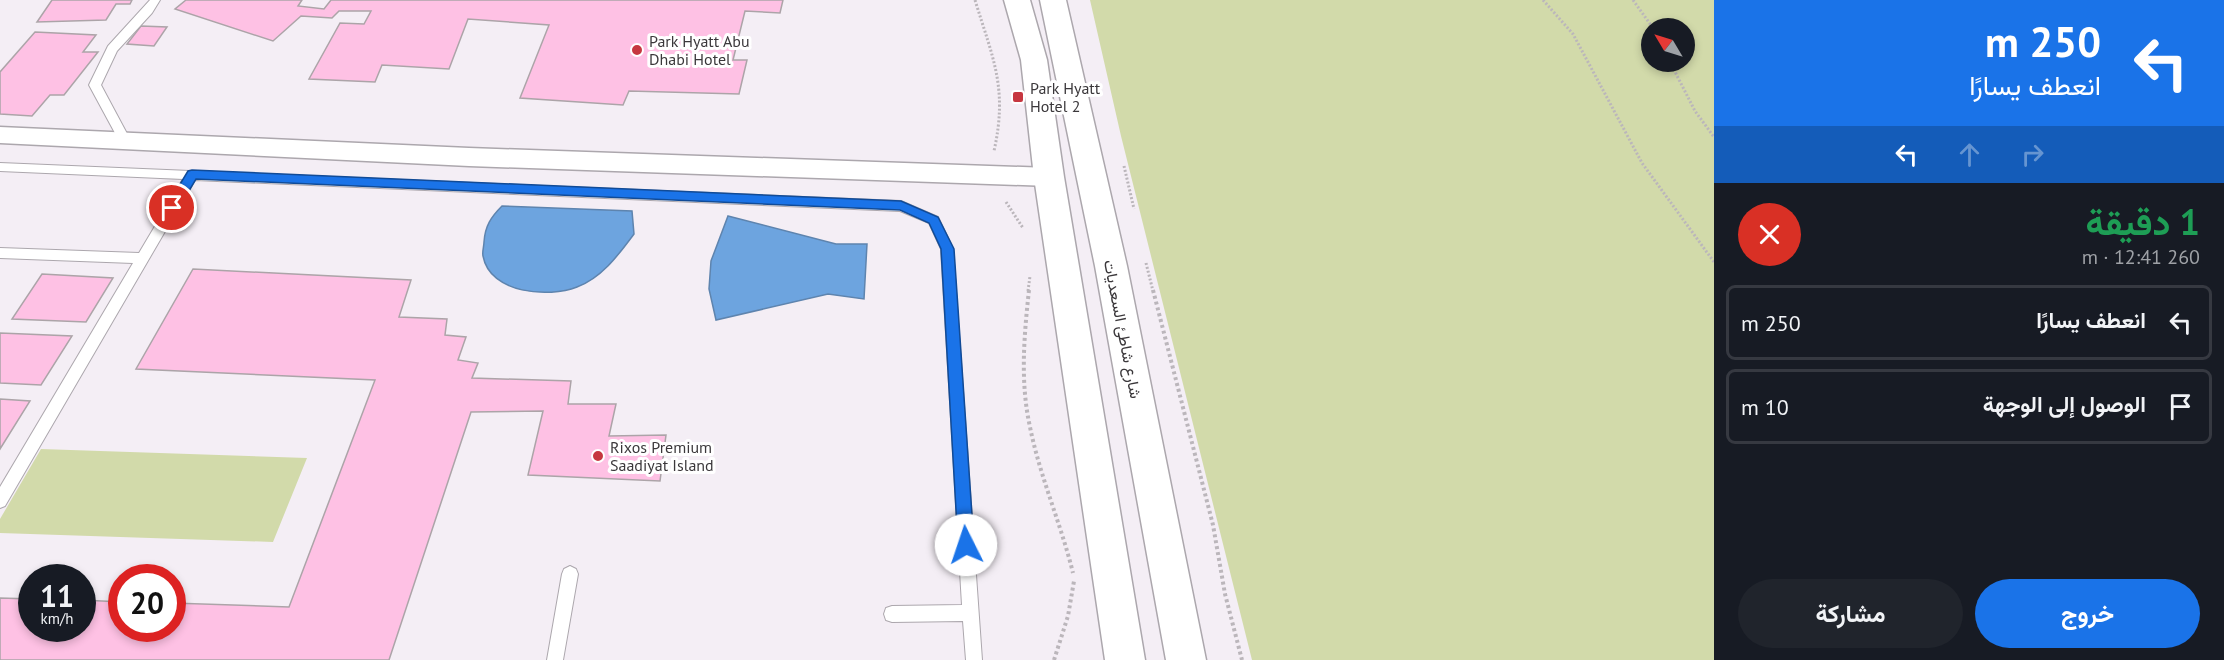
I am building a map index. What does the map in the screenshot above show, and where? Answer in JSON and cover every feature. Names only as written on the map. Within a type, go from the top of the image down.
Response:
[{"type":"street","points":[[1017,0],[1035,60],[1049,177],[1125,660]]},
{"type":"street","name":"شارع شاطئ السعديات","points":[[1053,0],[1111,266],[1186,660]]},
{"type":"street","points":[[0,135],[126,142],[1049,177]]},
{"type":"lane","points":[[126,142],[95,85],[112,49],[148,11],[155,0]]},
{"type":"lane","points":[[0,167],[901,206],[934,220],[947,249],[974,660]]},
{"type":"lane","points":[[0,501],[192,174]]},
{"type":"lane","points":[[0,253],[143,258]]},
{"type":"lane","points":[[555,660],[570,574]]},
{"type":"lane","points":[[892,614],[970,613]]},
{"type":"path","points":[[975,0],[1001,91],[1002,110],[991,161],[991,175],[1026,233]]},
{"type":"path","points":[[1543,0],[1573,34],[1642,163],[1714,262]]},
{"type":"path","points":[[1633,0],[1646,18]]},
{"type":"path","points":[[1675,72],[1705,129],[1714,137]]},
{"type":"path","points":[[1121,160],[1128,179],[1135,218]]},
{"type":"path","points":[[1143,252],[1213,525],[1225,594],[1242,660]]},
{"type":"path","points":[[1030,274],[1024,323],[1026,405],[1036,448],[1065,539],[1075,582],[1054,660]]},
{"type":"green space","points":[[1090,0],[1714,0],[1714,660],[1252,660],[1121,136]]},
{"type":"green space","points":[[41,449],[307,458],[273,542],[0,533],[0,519]]},
{"type":"water","points":[[502,206],[632,211],[634,234],[609,265],[586,283],[551,292],[522,290],[497,278],[488,269],[483,256],[487,226]]},
{"type":"water","points":[[728,216],[836,244],[867,244],[864,299],[828,294],[716,320],[709,289],[711,261]]},
{"type":"building","points":[[52,0],[132,0],[130,4],[116,4],[106,20],[37,22]]},
{"type":"building","name":"Park Hyatt Abu Dhabi Hotel","points":[[186,0],[302,0],[298,6],[324,9],[331,0],[783,0],[780,13],[745,11],[733,60],[747,60],[739,94],[629,91],[623,105],[520,98],[549,25],[468,19],[449,69],[382,65],[375,82],[309,79],[340,23],[364,24],[371,11],[339,11],[332,18],[301,16],[273,41],[175,9]]},
{"type":"building","points":[[141,26],[167,27],[154,46],[127,44]]},
{"type":"building","points":[[35,32],[96,35],[83,52],[98,52],[64,95],[50,95],[32,116],[0,114],[0,72]]},
{"type":"building","name":"Rixos Premium Saadiyat Island","points":[[193,269],[411,280],[399,317],[447,319],[445,335],[466,337],[458,360],[478,363],[472,378],[571,381],[568,404],[616,404],[609,436],[666,435],[660,481],[528,475],[543,411],[471,412],[389,660],[0,660],[0,598],[18,599],[18,642],[96,642],[96,601],[108,601],[108,642],[186,642],[186,603],[289,607],[375,380],[136,369]]},
{"type":"building","points":[[42,274],[113,278],[86,322],[12,319]]},
{"type":"building","points":[[0,333],[72,336],[41,385],[0,383]]},
{"type":"building","points":[[0,399],[30,401],[0,449]]},
{"type":"place","name":"Park Hyatt Abu Dhabi Hotel","points":[[637,50]]},
{"type":"place","name":"Park Hyatt Hotel 2","points":[[1018,97]]},
{"type":"place","name":"Rixos Premium Saadiyat Island","points":[[598,456]]},
{"type":"route","points":[[172,208],[192,174],[901,206],[934,220],[947,249],[966,545]]}]
